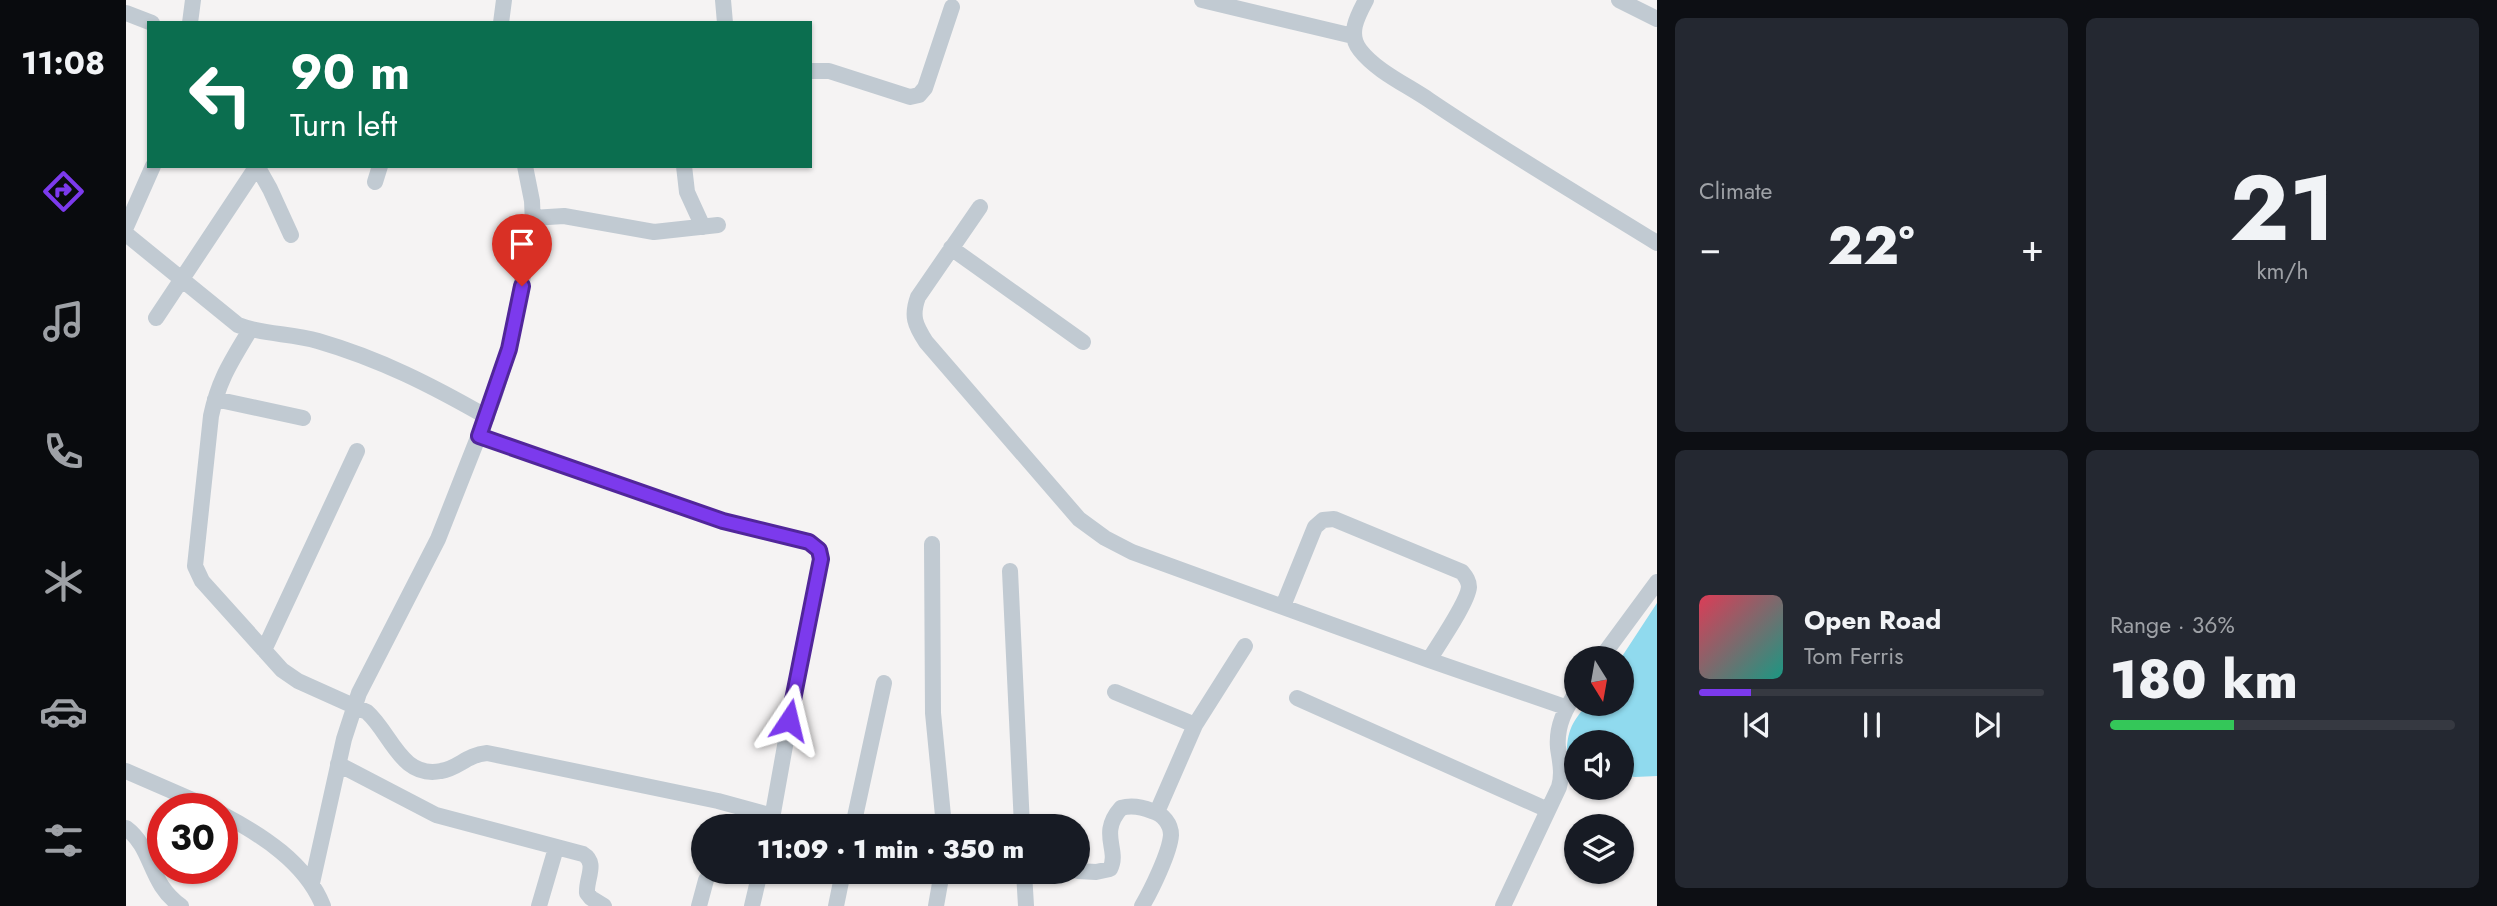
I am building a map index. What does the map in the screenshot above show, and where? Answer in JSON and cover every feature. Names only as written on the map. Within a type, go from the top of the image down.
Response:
[{"type":"street","points":[[190,21],[192,0]]},
{"type":"street","points":[[500,21],[504,0]]},
{"type":"street","points":[[723,0],[725,21]]},
{"type":"street","points":[[1202,0],[1353,36]]},
{"type":"street","points":[[1366,0],[1355,23],[1353,36],[1359,49],[1376,64],[1466,125],[1657,243]]},
{"type":"street","points":[[1619,0],[1657,19]]},
{"type":"street","points":[[812,71],[829,71],[910,97],[919,94],[925,88],[953,7]]},
{"type":"street","points":[[126,13],[147,21]]},
{"type":"street","points":[[126,227],[152,168]]},
{"type":"street","points":[[156,317],[256,168]]},
{"type":"street","points":[[258,168],[291,235]]},
{"type":"street","points":[[375,183],[379,168]]},
{"type":"street","points":[[312,883],[338,764],[355,706],[438,539],[487,416],[514,331],[532,218],[533,201],[525,168]]},
{"type":"street","points":[[532,218],[564,216],[654,232],[710,226],[687,192],[684,168]]},
{"type":"street","points":[[980,207],[918,297],[913,312],[915,326],[1079,519],[1105,538],[1132,552],[1564,707]]},
{"type":"street","points":[[126,234],[238,325],[250,330],[318,341],[377,361],[421,380],[487,416]]},
{"type":"street","points":[[951,248],[1083,342]]},
{"type":"street","points":[[250,330],[222,376],[215,398],[195,566],[202,581],[282,670],[299,681],[355,706],[374,719],[405,762],[428,772],[440,772],[475,754],[487,752],[718,802],[751,814]]},
{"type":"street","points":[[215,398],[303,418]]},
{"type":"street","points":[[479,436],[723,521],[809,542],[819,550],[821,559],[772,814]]},
{"type":"street","points":[[264,650],[357,451]]},
{"type":"street","points":[[1283,606],[1315,527],[1323,520],[1334,519],[1462,572],[1468,580],[1469,589],[1464,602],[1429,660]]},
{"type":"street","points":[[932,544],[933,713],[938,814]]},
{"type":"street","points":[[1010,571],[1021,814]]},
{"type":"street","points":[[1610,646],[1657,583]]},
{"type":"street","points":[[1157,812],[1195,725],[1245,646]]},
{"type":"street","points":[[856,814],[884,684]]},
{"type":"street","points":[[1115,692],[1195,725]]},
{"type":"street","points":[[1297,698],[1548,810]]},
{"type":"street","points":[[1503,906],[1562,777],[1558,737],[1564,711]]},
{"type":"street","points":[[338,764],[436,815],[583,854],[592,863],[587,893],[604,906]]},
{"type":"street","points":[[126,771],[177,793]]},
{"type":"street","points":[[1090,871],[1105,872],[1110,869],[1113,862],[1108,834],[1121,808],[1128,806],[1157,812],[1166,819],[1171,834],[1156,879],[1142,906]]},
{"type":"street","points":[[238,824],[268,842],[312,883],[323,906]]},
{"type":"street","points":[[126,828],[142,844],[163,891],[181,906]]},
{"type":"street","points":[[539,906],[556,848]]},
{"type":"street","points":[[699,906],[705,884]]},
{"type":"street","points":[[752,906],[757,884]]},
{"type":"street","points":[[836,906],[841,884]]},
{"type":"street","points":[[936,906],[940,884]]},
{"type":"street","points":[[1025,884],[1026,906]]},
{"type":"water","points":[[1657,603],[1657,776],[1634,777],[1634,730],[1571,730],[1578,716],[1634,716],[1634,646],[1629,646]]},
{"type":"route","points":[[522,286],[509,349],[479,436],[723,521],[809,542],[819,550],[821,559],[789,720]]}]
